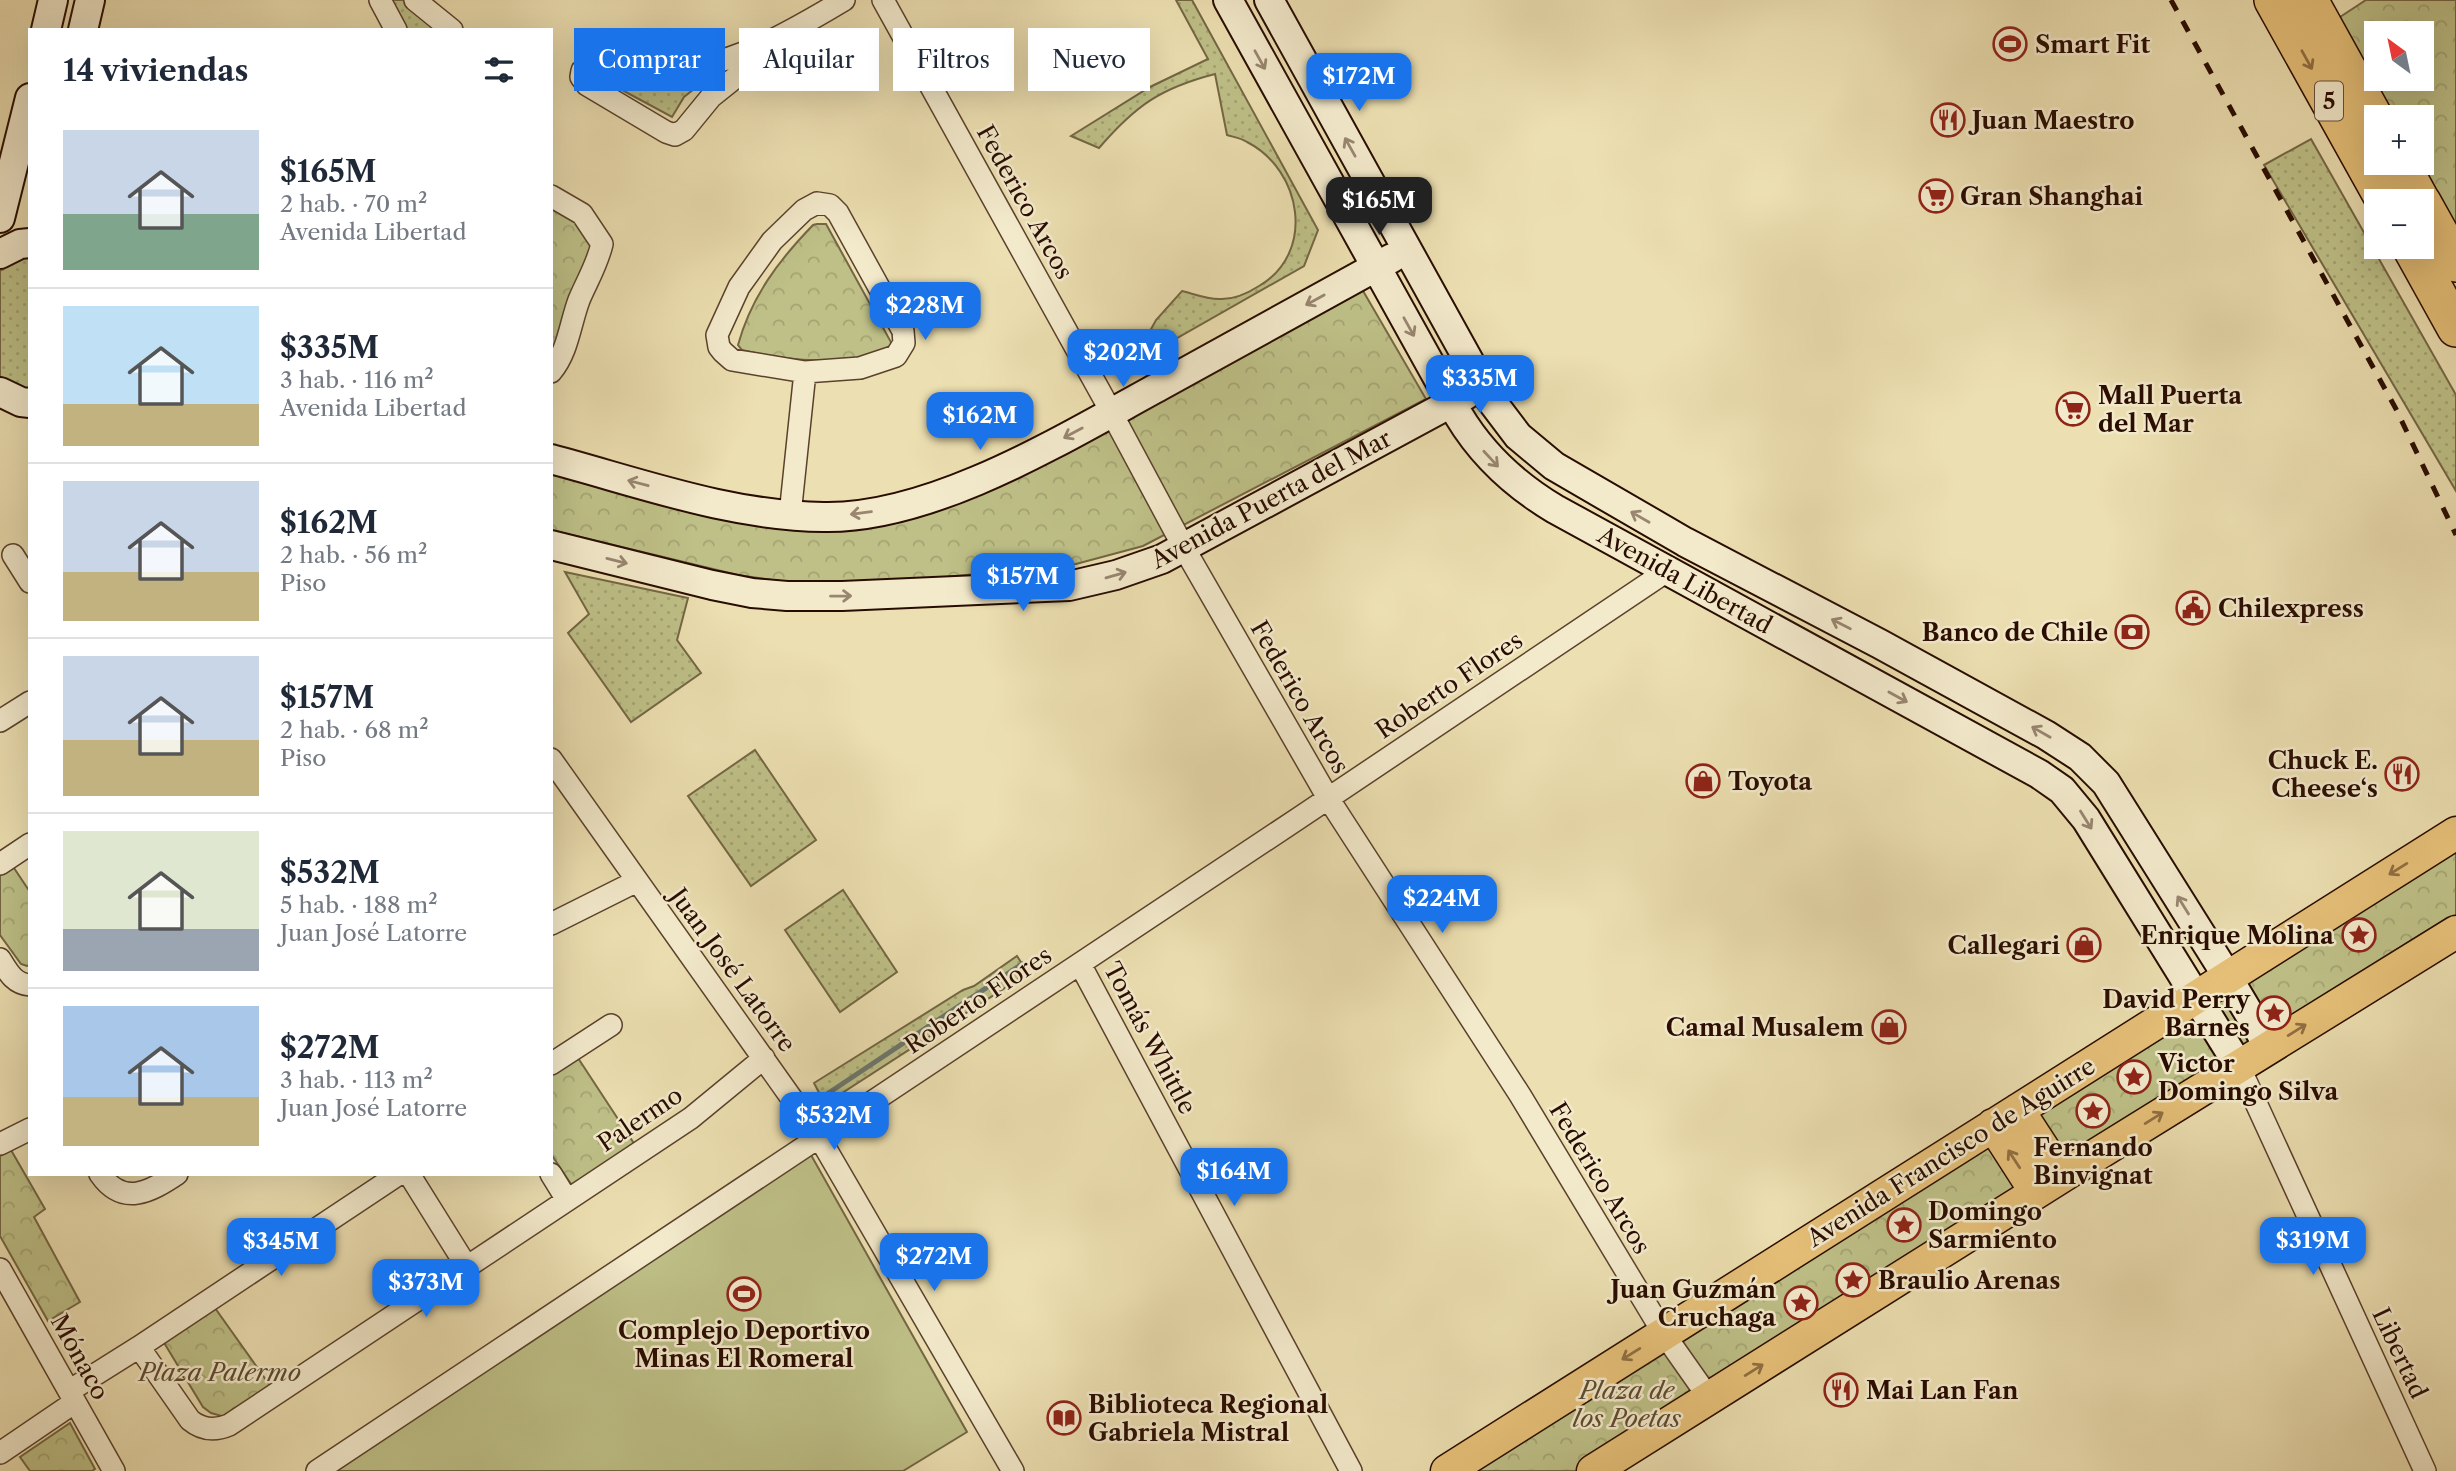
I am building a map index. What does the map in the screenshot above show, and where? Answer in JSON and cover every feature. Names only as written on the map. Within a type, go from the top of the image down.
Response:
[{"type":"highway","name":"5","points":[[2274,0],[2378,189]]},
{"type":"highway","name":"5","points":[[2309,0],[2367,105]]},
{"type":"highway","points":[[2434,224],[2456,263]]},
{"type":"highway","points":[[2418,259],[2456,328]]},
{"type":"main road","name":"Avenida Francisco de Aguirre","points":[[1447,1471],[2456,833]]},
{"type":"main road","points":[[1593,1471],[2456,932]]},
{"type":"main road","points":[[2006,1118],[2049,1184]]},
{"type":"street","points":[[46,28],[53,0]]},
{"type":"street","points":[[83,28],[90,0]]},
{"type":"street","points":[[380,0],[395,28]]},
{"type":"street","points":[[415,0],[450,28]]},
{"type":"street","points":[[798,28],[844,0]]},
{"type":"street","name":"Federico Arcos","points":[[883,0],[1184,548],[1328,798],[1520,1095],[1664,1334],[1709,1398]]},
{"type":"street","name":"Avenida Libertad","points":[[1228,0],[1452,403],[1477,443],[1493,461],[1532,495],[2039,774],[2062,790],[2079,809],[2239,1066]]},
{"type":"street","name":"Avenida Libertad","points":[[1269,0],[1493,403],[1518,436],[1554,467],[1685,542],[1880,644],[2046,735],[2080,757],[2106,783],[2269,1047]]},
{"type":"street","points":[[796,29],[711,97],[684,130],[676,135],[666,132],[587,85],[581,77],[582,71],[587,70],[656,73],[705,65],[731,59],[796,29]]},
{"type":"street","points":[[0,218],[28,106]]},
{"type":"street","points":[[553,197],[582,214],[602,244],[597,265],[579,301],[558,363],[553,369]]},
{"type":"street","points":[[824,203],[838,213],[905,337],[902,349],[891,358],[860,368],[804,372],[732,360],[719,347],[717,335],[739,287],[772,241],[810,205],[824,203]]},
{"type":"street","points":[[0,254],[20,244],[28,243]]},
{"type":"street","points":[[553,459],[736,510],[840,516],[881,511],[927,499],[988,475],[1111,412],[1406,250]]},
{"type":"street","points":[[790,515],[804,372]]},
{"type":"street","name":"Avenida Puerta del Mar","points":[[553,545],[752,593],[830,596],[1069,586],[1128,572],[1184,548],[1483,385]]},
{"type":"street","points":[[0,393],[28,404]]},
{"type":"street","points":[[0,416],[28,406]]},
{"type":"street","points":[[14,555],[28,579]]},
{"type":"street","name":"Roberto Flores","points":[[317,1471],[1667,570]]},
{"type":"street","points":[[0,721],[28,703]]},
{"type":"street","name":"Juan José Latorre","points":[[553,762],[819,1137],[1013,1471]]},
{"type":"street","points":[[0,864],[28,845]]},
{"type":"street","points":[[553,923],[637,881]]},
{"type":"street","points":[[0,959],[12,978],[28,985]]},
{"type":"street","name":"Tomás Whittle","points":[[1080,964],[1351,1471]]},
{"type":"street","points":[[553,1063],[611,1025]]},
{"type":"street","name":"Palermo","points":[[139,1347],[190,1420],[204,1428],[221,1428],[691,1118],[764,1058]]},
{"type":"street","name":"Libertad","points":[[2239,1066],[2425,1471]]},
{"type":"street","points":[[0,1144],[28,1130]]},
{"type":"street","points":[[101,1176],[107,1185],[116,1190],[135,1194],[155,1189],[174,1176]]},
{"type":"street","points":[[0,1453],[139,1347],[396,1176]]},
{"type":"street","points":[[410,1176],[467,1267]]},
{"type":"street","points":[[552,1176],[567,1200]]},
{"type":"street","name":"Mónaco","points":[[0,1269],[114,1471]]},
{"type":"green space","points":[[406,0],[437,28],[399,28],[389,3]]},
{"type":"green space","points":[[1176,0],[1192,0],[1318,230],[1304,266],[1119,371],[1107,365],[1144,342],[1156,320],[1182,291],[1224,299],[1250,291],[1277,271],[1289,254],[1295,233],[1295,212],[1290,191],[1280,172],[1266,155],[1245,141],[1227,135],[1215,74],[1179,85],[1151,100],[1125,120],[1099,148],[1071,136],[1144,91],[1150,91],[1150,87],[1208,59]]},
{"type":"green space","points":[[2366,0],[2456,0],[2456,228],[2426,175],[2434,175],[2434,105],[2386,105],[2378,91],[2434,91],[2434,21],[2364,21],[2364,66],[2337,19]]},
{"type":"green space","points":[[624,91],[692,91],[684,97],[672,117]]},
{"type":"green space","points":[[2311,139],[2364,233],[2364,259],[2379,259],[2456,395],[2456,491],[2264,165]]},
{"type":"green space","points":[[553,202],[579,218],[597,245],[553,359]]},
{"type":"green space","points":[[826,224],[892,344],[890,351],[852,358],[816,360],[742,350],[738,345],[758,295],[789,252],[813,225]]},
{"type":"green space","points":[[28,257],[28,389],[0,376],[0,271],[17,260]]},
{"type":"green space","points":[[1359,284],[1426,399],[1143,546],[1076,564],[917,580],[793,583],[738,575],[553,530],[553,471],[871,524]]},
{"type":"green space","points":[[565,572],[688,598],[677,640],[701,673],[631,722],[568,633],[589,614]]},
{"type":"green space","points":[[755,750],[816,840],[751,886],[688,796]]},
{"type":"green space","name":"Plaza de los Poetas","points":[[2456,844],[2456,918],[1580,1471],[1462,1471]]},
{"type":"green space","points":[[10,862],[28,889],[27,966],[21,964],[0,935],[0,869]]},
{"type":"green space","points":[[843,890],[897,972],[840,1012],[785,930]]},
{"type":"green space","points":[[1017,956],[1028,973],[825,1104],[814,1083],[963,990],[974,986]]},
{"type":"green space","points":[[578,1058],[635,1145],[573,1187],[553,1157],[553,1074]]},
{"type":"green space","points":[[11,1150],[45,1209],[34,1217],[80,1302],[48,1321],[0,1236],[0,1156]]},
{"type":"green space","name":"Complejo Deportivo Minas El Romeral","points":[[811,1155],[967,1432],[903,1471],[326,1471]]},
{"type":"green space","name":"Plaza Palermo","points":[[215,1308],[271,1387],[225,1417],[211,1413],[203,1407],[163,1341]]},
{"type":"green space","points":[[70,1423],[95,1469],[30,1471],[20,1457]]},
{"type":"waterway","points":[[818,1100],[1022,964]]},
{"type":"railway","points":[[2171,0],[2396,409],[2456,535]]},
{"type":"place","name":"Smart Fit","points":[[2010,44]]},
{"type":"place","name":"Juan Maestro","points":[[1948,120]]},
{"type":"place","name":"Gran Shanghai","points":[[1936,196]]},
{"type":"place","name":"Mall Puerta del Mar","points":[[2073,409]]},
{"type":"place","name":"Chilexpress","points":[[2193,608]]},
{"type":"place","name":"Banco de Chile","points":[[2132,632]]},
{"type":"place","name":"Chuck E. Cheese‘s","points":[[2402,774]]},
{"type":"place","name":"Toyota","points":[[1703,781]]},
{"type":"place","name":"Enrique Molina","points":[[2359,935]]},
{"type":"place","name":"Callegari","points":[[2084,945]]},
{"type":"place","name":"David Perry Barnes","points":[[2274,1013]]},
{"type":"place","name":"Camal Musalem","points":[[1889,1027]]},
{"type":"place","name":"Victor Domingo Silva","points":[[2134,1077]]},
{"type":"place","name":"Fernando Binvignat","points":[[2093,1111]]},
{"type":"place","name":"Domingo Sarmiento","points":[[1904,1225]]},
{"type":"place","name":"Braulio Arenas","points":[[1853,1280]]},
{"type":"place","name":"Complejo Deportivo Minas El Romeral","points":[[744,1294]]},
{"type":"place","name":"Juan Guzmán Cruchaga","points":[[1801,1303]]},
{"type":"place","name":"Mai Lan Fan","points":[[1841,1390]]},
{"type":"place","name":"Biblioteca Regional Gabriela Mistral","points":[[1064,1418]]}]
